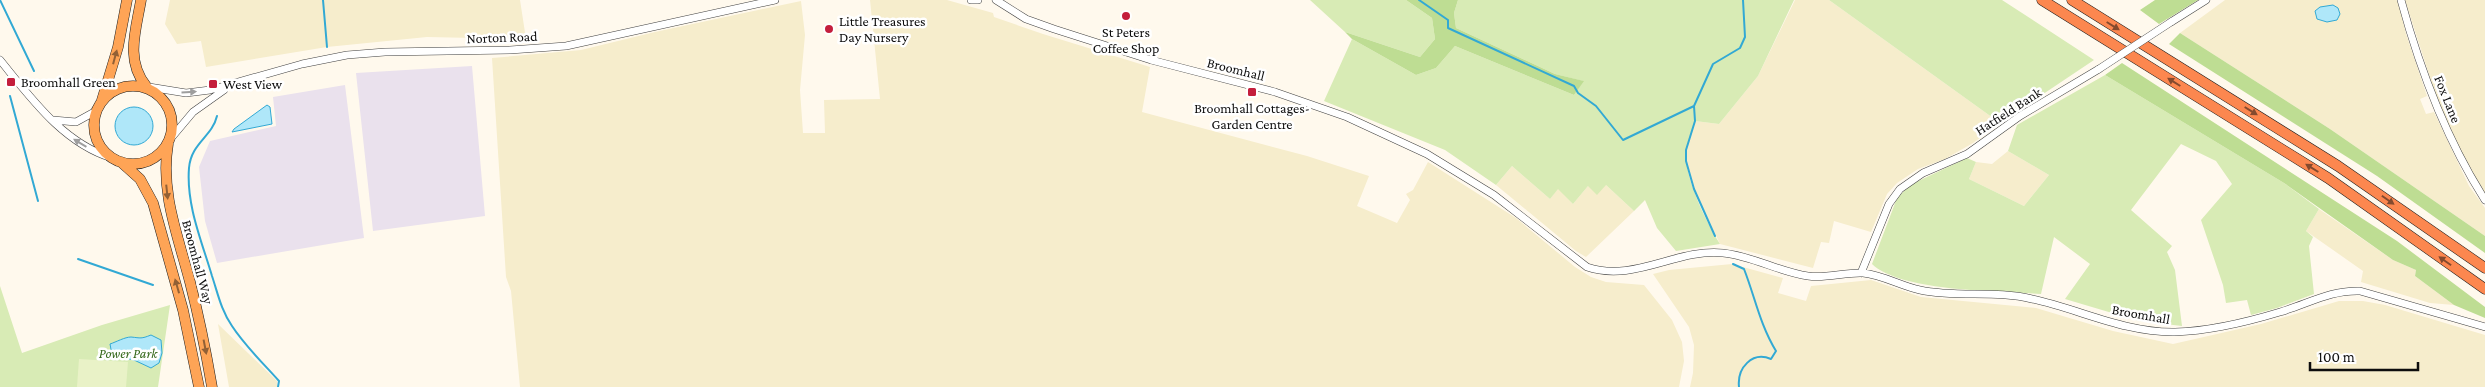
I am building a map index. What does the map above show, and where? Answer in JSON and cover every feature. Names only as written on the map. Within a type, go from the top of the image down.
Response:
[{"type":"highway","points":[[127,0],[116,54],[98,107],[94,133],[102,150],[116,160],[138,163],[152,159],[170,140],[173,126],[169,108],[148,87],[134,68],[132,55],[141,0]]},
{"type":"highway","points":[[2042,0],[2328,178],[2485,289]]},
{"type":"highway","points":[[2072,0],[2338,166],[2485,268]]},
{"type":"highway","points":[[98,107],[118,89],[136,84],[148,87]]},
{"type":"highway","name":"Broomhall Way","points":[[170,140],[165,172],[167,199],[205,343],[212,387]]},
{"type":"highway","name":"Broomhall Way","points":[[116,160],[140,179],[153,203],[183,310],[199,387]]},
{"type":"street","name":"Norton Road","points":[[148,87],[186,93],[229,87],[302,64],[340,56],[385,52],[510,50],[566,46],[775,0]]},
{"type":"street","points":[[971,0],[978,0]]},
{"type":"street","name":"Broomhall","points":[[996,0],[1026,19],[1062,32],[1151,60],[1311,102],[1427,154],[1494,195],[1587,267],[1601,272],[1617,272],[1684,258],[1724,253],[1806,276],[1819,277],[1861,273],[1921,290],[2031,298],[2124,326],[2152,331],[2176,332],[2257,318],[2283,311],[2326,294],[2345,291],[2377,295],[2485,327]]},
{"type":"street","name":"Hatfield Bank","points":[[1861,273],[1888,204],[1900,189],[1923,173],[1967,154],[2020,116],[2099,69],[2206,0]]},
{"type":"street","name":"Fox Lane","points":[[2401,0],[2429,88],[2456,151],[2485,200]]},
{"type":"street","points":[[0,60],[53,120],[71,137],[116,160]]},
{"type":"street","name":"Norton Road","points":[[170,140],[193,112],[229,87]]},
{"type":"street","points":[[53,120],[76,122],[98,107]]},
{"type":"shaded area","points":[[170,0],[520,0],[526,39],[427,37],[327,47],[206,67],[201,41],[177,44],[165,24]]},
{"type":"shaded area","points":[[870,0],[947,0],[993,13],[994,17],[1043,34],[1150,67],[1142,112],[1307,156],[1369,176],[1357,206],[1397,223],[1410,200],[1406,194],[1413,190],[1428,162],[1516,218],[1575,267],[1591,277],[1606,282],[1644,285],[1672,320],[1682,342],[1684,361],[1679,387],[520,387],[511,291],[506,277],[492,58],[581,50],[801,1],[805,35],[800,90],[803,133],[825,133],[824,100],[880,99]]},
{"type":"shaded area","points":[[1795,0],[1829,0],[2000,123],[1973,143],[1945,159],[1918,169],[1897,183],[1887,194],[1871,232],[1834,221],[1829,243],[1821,242],[1813,268],[1720,244],[1694,189],[1686,161],[1686,150],[1695,121],[1719,124],[1758,76]]},
{"type":"shaded area","points":[[2225,0],[2398,0],[2406,34],[2427,96],[2420,99],[2426,114],[2434,112],[2469,186],[2485,208],[2485,236],[2330,129],[2180,33]]},
{"type":"shaded area","points":[[2405,0],[2485,0],[2485,194],[2458,148],[2435,93]]},
{"type":"shaded area","points":[[472,66],[485,216],[373,231],[356,73]]},
{"type":"shaded area","points":[[345,85],[364,238],[217,263],[205,221],[199,167],[210,141],[276,126],[273,97]]},
{"type":"shaded area","points":[[2008,151],[2049,175],[2024,206],[1969,179],[1976,162],[1992,164]]},
{"type":"shaded area","points":[[1512,166],[1550,199],[1558,188],[1573,204],[1588,186],[1606,185],[1634,211],[1586,257],[1576,251],[1496,185]]},
{"type":"shaded area","points":[[2319,209],[2393,260],[2416,270],[2415,276],[2454,305],[2430,303],[2361,282],[2363,271],[2306,231]]},
{"type":"shaded area","points":[[1732,264],[1783,278],[1778,293],[1806,301],[1811,286],[1871,280],[1921,297],[2036,308],[2113,331],[2173,344],[2261,324],[2339,301],[2363,301],[2385,305],[2485,335],[2485,387],[1690,387],[1693,373],[1694,345],[1689,327],[1653,274],[1669,270]]},
{"type":"shaded area","points":[[218,324],[277,381],[277,387],[229,387]]},
{"type":"green space","points":[[1310,0],[1406,0],[1432,18],[1435,39],[1420,57],[1345,32]]},
{"type":"green space","points":[[1406,0],[1458,0],[1454,13],[1456,28],[1555,74],[1584,81],[1574,95],[1455,46],[1436,68],[1416,75],[1352,39],[1345,32],[1420,57],[1435,39],[1432,18]]},
{"type":"green space","points":[[1458,0],[1794,0],[1758,76],[1719,124],[1695,121],[1689,139],[1686,150],[1688,172],[1697,199],[1720,244],[1676,251],[1657,228],[1645,200],[1634,211],[1606,185],[1597,195],[1588,186],[1573,204],[1558,189],[1550,199],[1512,166],[1496,185],[1445,150],[1324,101],[1352,39],[1416,75],[1436,68],[1455,46],[1574,95],[1583,81],[1555,74],[1456,28],[1454,13]]},
{"type":"green space","points":[[1829,0],[2002,0],[2094,60],[2000,123]]},
{"type":"green space","points":[[2155,0],[2198,0],[2159,24],[2140,10]]},
{"type":"green space","points":[[2180,33],[2330,129],[2485,236],[2485,253],[2377,176],[2169,44]]},
{"type":"green space","points":[[2122,63],[2397,241],[2485,307],[2485,318],[2454,305],[2415,276],[2416,270],[2393,260],[2284,183],[2105,75]]},
{"type":"green space","points":[[2105,75],[2284,183],[2319,209],[2306,231],[2313,237],[2309,246],[2314,294],[2277,308],[2251,315],[2247,300],[2226,303],[2223,285],[2201,220],[2232,184],[2216,161],[2181,144],[2131,210],[2172,246],[2167,252],[2175,270],[2182,326],[2139,321],[2065,299],[2090,264],[2054,237],[2041,294],[1978,291],[1928,285],[1905,280],[1886,273],[1872,264],[1897,198],[1910,185],[1967,158],[1976,162],[1969,179],[2024,206],[2049,175],[2008,151],[2017,125]]},
{"type":"green space","name":"Power Park","points":[[0,286],[22,353],[102,325],[170,305],[158,387],[0,387]]},
{"type":"green space","points":[[79,359],[128,362],[126,387],[77,387]]},
{"type":"water","points":[[2333,5],[2338,8],[2340,14],[2337,20],[2327,22],[2317,19],[2315,11],[2320,7]]},
{"type":"water","points":[[267,105],[270,107],[272,124],[232,132],[234,129]]},
{"type":"water","points":[[134,107],[148,112],[153,126],[148,140],[134,145],[120,140],[115,126],[120,112]]},
{"type":"water","points":[[151,335],[161,340],[162,353],[159,363],[151,368],[134,360],[112,355],[110,344],[129,337],[141,338]]},
{"type":"waterway","points":[[0,0],[34,71]]},
{"type":"waterway","points":[[323,0],[327,47]]},
{"type":"waterway","points":[[1419,0],[1448,20],[1448,28],[1574,86],[1578,93],[1596,106],[1623,140],[1694,106]]},
{"type":"waterway","points":[[1715,236],[1694,189],[1686,161],[1686,150],[1695,121],[1694,106],[1713,64],[1740,48],[1745,37],[1743,0]]},
{"type":"waterway","points":[[10,96],[38,201]]},
{"type":"waterway","points":[[217,116],[211,129],[197,146],[191,159],[189,182],[192,209],[225,314],[254,354],[279,381],[278,387]]},
{"type":"waterway","points":[[78,259],[153,285]]},
{"type":"waterway","points":[[1733,264],[1744,269],[1762,321],[1776,351],[1771,359],[1758,357],[1747,363],[1740,373],[1739,387]]},
{"type":"place","name":"St Peters Coffee Shop","points":[[1126,16]]},
{"type":"place","name":"Little Treasures Day Nursery","points":[[829,29]]},
{"type":"place","name":"Broomhall Green","points":[[11,82]]},
{"type":"place","name":"West View","points":[[213,84]]},
{"type":"place","name":"Broomhall Cottages- Garden Centre","points":[[1252,92]]}]
